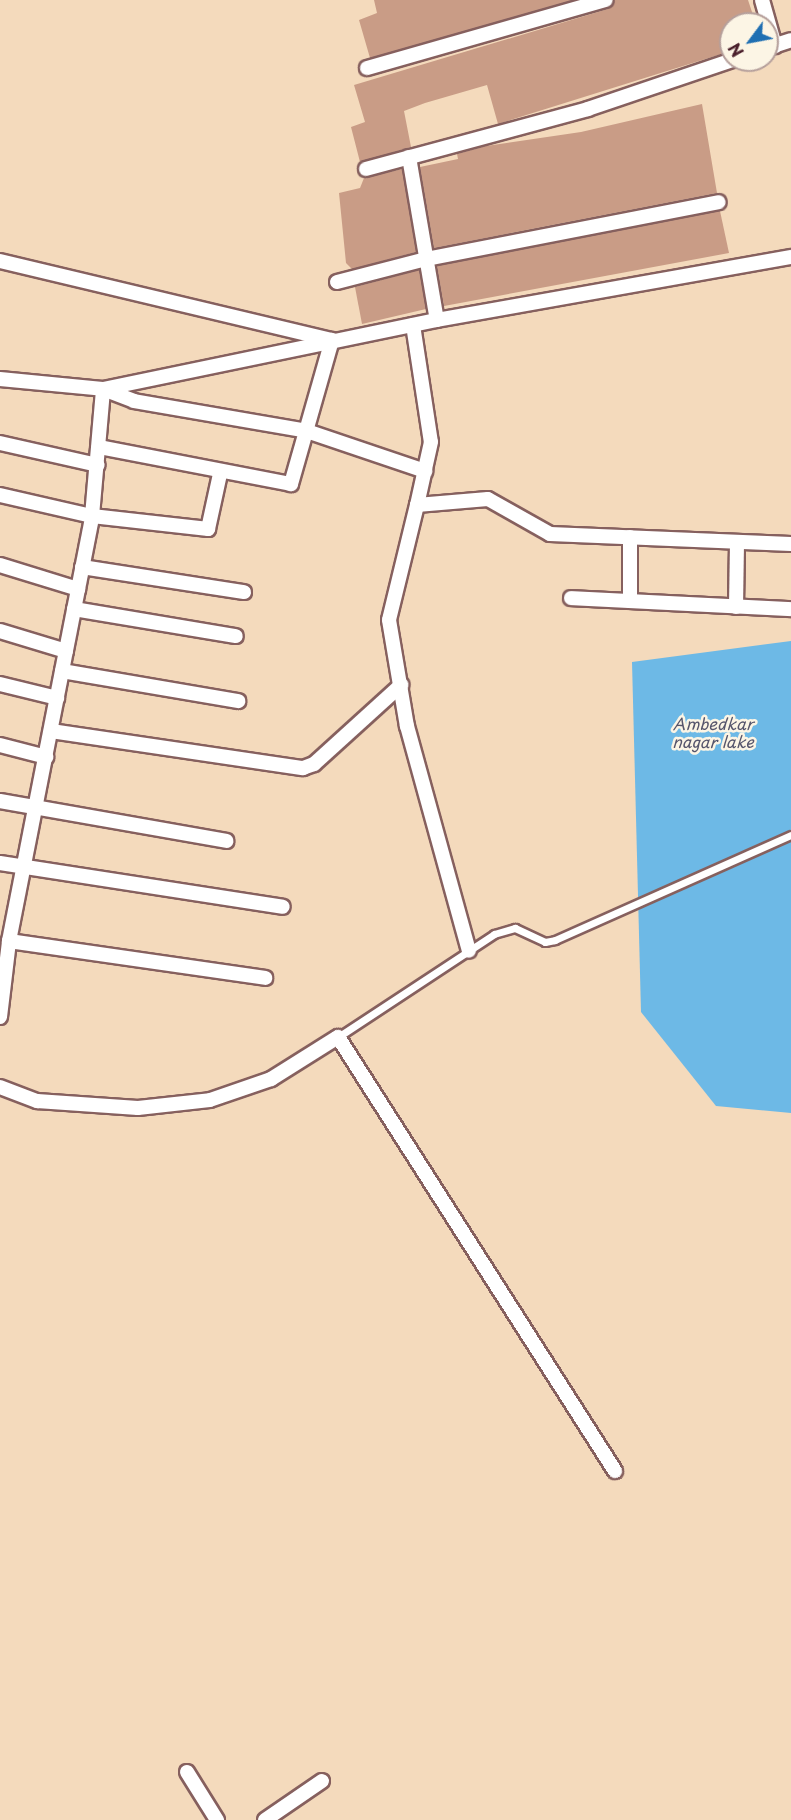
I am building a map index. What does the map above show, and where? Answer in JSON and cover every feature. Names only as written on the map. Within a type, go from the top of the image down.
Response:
[{"type":"street","points":[[367,68],[606,0]]},
{"type":"street","points":[[366,169],[588,109],[719,65]]},
{"type":"street","points":[[409,157],[436,320]]},
{"type":"street","points":[[337,282],[426,258],[719,202]]},
{"type":"street","points":[[103,389],[436,320],[791,258]]},
{"type":"street","points":[[0,261],[332,340]]},
{"type":"street","points":[[413,325],[431,442],[389,620],[401,685],[469,951]]},
{"type":"street","points":[[99,447],[220,474],[291,484],[332,340]]},
{"type":"street","points":[[0,379],[103,389],[134,401],[307,431],[425,471]]},
{"type":"street","points":[[0,1017],[2,981],[9,941],[6,923],[23,869],[92,516],[103,389]]},
{"type":"street","points":[[0,443],[98,465]]},
{"type":"street","points":[[0,495],[92,516],[208,529],[220,474]]},
{"type":"street","points":[[417,505],[488,500],[550,534],[791,544]]},
{"type":"street","points":[[630,537],[630,601]]},
{"type":"street","points":[[736,607],[737,542]]},
{"type":"street","points":[[0,565],[78,588]]},
{"type":"street","points":[[82,567],[244,592]]},
{"type":"street","points":[[571,598],[791,609]]},
{"type":"street","points":[[74,609],[236,636]]},
{"type":"street","points":[[0,631],[66,651]]},
{"type":"street","points":[[62,671],[238,701]]},
{"type":"street","points":[[0,684],[57,698]]},
{"type":"street","points":[[51,731],[303,768],[314,764],[401,685]]},
{"type":"street","points":[[0,745],[46,757]]},
{"type":"street","points":[[0,801],[35,810],[226,841]]},
{"type":"street","points":[[0,863],[23,869],[283,907]]},
{"type":"street","points":[[9,941],[265,978]]},
{"type":"street","points":[[0,1087],[37,1101],[138,1108],[210,1100],[271,1079],[338,1037],[615,1471]]},
{"type":"street","points":[[187,1772],[217,1820]]},
{"type":"street","points":[[265,1820],[322,1781]]},
{"type":"lane","points":[[338,1037],[469,951],[515,928],[544,942],[555,940],[791,835]]},
{"type":"water","name":"Ambedkar nagar lake","points":[[791,641],[791,1113],[716,1106],[641,1012],[632,662]]},
{"type":"building","points":[[374,0],[573,0],[370,58],[359,20],[377,13]]},
{"type":"building","points":[[615,0],[748,0],[752,12],[719,12],[719,55],[498,124],[487,85],[404,111],[411,147],[360,162],[351,127],[365,122],[354,85],[608,9]]},
{"type":"building","points":[[702,104],[717,193],[434,248],[420,167],[458,159],[457,154],[486,146],[581,132]]},
{"type":"building","points":[[402,169],[416,252],[352,269],[346,263],[339,193],[360,188],[364,178]]},
{"type":"building","points":[[720,211],[729,253],[444,306],[437,266]]},
{"type":"building","points":[[419,270],[426,309],[362,324],[355,287]]}]
